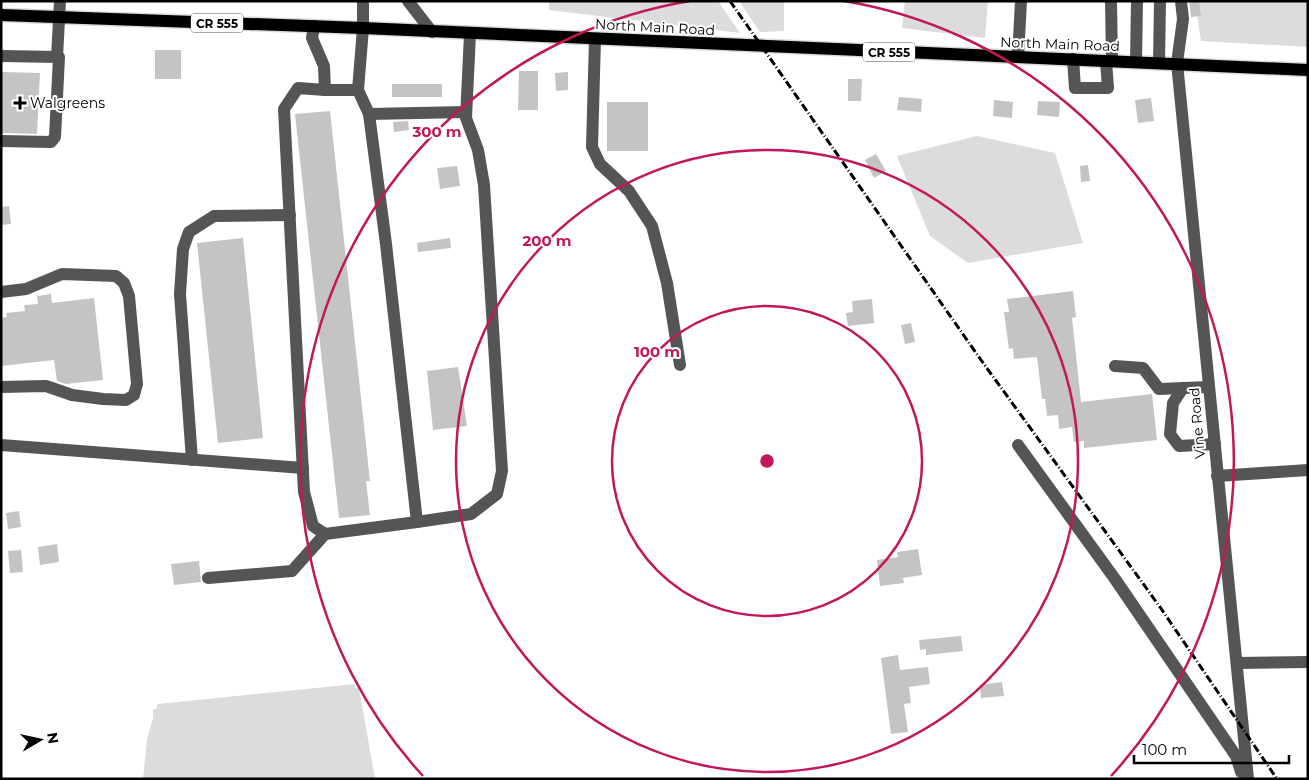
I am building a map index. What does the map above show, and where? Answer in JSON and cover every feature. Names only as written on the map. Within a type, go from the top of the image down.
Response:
[{"type":"main road","name":"North Main Road","points":[[1,15],[364,28],[1308,70]]},
{"type":"street","points":[[1,141],[51,142],[55,137],[60,1]]},
{"type":"street","points":[[363,1],[364,28],[358,90],[369,114],[417,522]]},
{"type":"street","points":[[408,1],[432,32]]},
{"type":"street","points":[[1018,57],[1022,1]]},
{"type":"street","points":[[1073,59],[1075,88],[1108,88],[1111,1]]},
{"type":"street","points":[[1136,62],[1137,1]]},
{"type":"street","points":[[1159,63],[1160,1]]},
{"type":"street","name":"Vine Road","points":[[1181,1],[1183,19],[1177,64],[1248,779]]},
{"type":"street","points":[[314,26],[312,38],[324,66],[325,90]]},
{"type":"street","points":[[208,578],[292,571],[325,534],[471,514],[497,494],[502,471],[484,185],[478,150],[466,118],[470,34]]},
{"type":"street","points":[[595,39],[592,147],[600,164],[629,191],[652,226],[667,283],[680,365]]},
{"type":"street","points":[[1,56],[57,57]]},
{"type":"street","points":[[325,534],[313,526],[304,492],[284,109],[298,88],[358,90]]},
{"type":"street","points":[[369,114],[466,112]]},
{"type":"street","points":[[192,460],[180,294],[182,249],[189,232],[214,216],[290,215]]},
{"type":"street","points":[[1,292],[26,289],[62,274],[116,276],[124,283],[129,296],[136,384],[134,395],[126,400],[72,394],[46,386],[1,387]]},
{"type":"street","points":[[1115,366],[1144,368],[1159,388],[1209,387]]},
{"type":"street","points":[[1183,388],[1173,403],[1170,434],[1178,446],[1214,444]]},
{"type":"street","points":[[1,445],[303,468]]},
{"type":"street","points":[[1018,445],[1115,579],[1236,756],[1243,779]]},
{"type":"street","points":[[1217,476],[1308,470]]},
{"type":"street","points":[[1237,663],[1308,662]]},
{"type":"shaded area","points":[[549,1],[718,1],[740,33],[549,10]]},
{"type":"shaded area","points":[[739,1],[784,1],[784,31],[760,32]]},
{"type":"shaded area","points":[[905,1],[988,1],[985,38],[902,28]]},
{"type":"shaded area","points":[[1195,1],[1307,1],[1308,47],[1201,41]]},
{"type":"shaded area","points":[[977,136],[1055,153],[1083,243],[968,263],[930,236],[897,156]]},
{"type":"shaded area","points":[[355,684],[355,688],[359,688],[375,779],[143,779],[147,739],[153,718],[153,709],[156,709],[158,704]]},
{"type":"building","points":[[1189,1],[1199,1],[1201,16],[1191,17]]},
{"type":"building","points":[[155,50],[181,50],[181,79],[155,79]]},
{"type":"building","points":[[519,71],[538,71],[538,110],[518,110]]},
{"type":"building","name":"Walgreens","points":[[1,72],[40,73],[37,134],[1,133]]},
{"type":"building","points":[[568,72],[568,90],[556,91],[555,73]]},
{"type":"building","points":[[848,79],[862,79],[861,101],[848,101]]},
{"type":"building","points":[[392,84],[442,84],[442,97],[392,97]]},
{"type":"building","points":[[899,97],[922,99],[921,112],[897,110]]},
{"type":"building","points":[[1151,98],[1154,121],[1138,123],[1135,100]]},
{"type":"building","points":[[994,100],[1013,102],[1012,118],[993,116]]},
{"type":"building","points":[[1038,101],[1060,102],[1059,117],[1037,115]]},
{"type":"building","points":[[607,102],[648,102],[648,151],[607,151]]},
{"type":"building","points":[[330,111],[370,481],[366,481],[370,515],[339,518],[295,114]]},
{"type":"building","points":[[408,121],[409,130],[394,132],[393,122]]},
{"type":"building","points":[[876,154],[886,171],[874,178],[865,160]]},
{"type":"building","points":[[1088,165],[1090,181],[1081,182],[1080,166]]},
{"type":"building","points":[[457,166],[460,186],[440,189],[437,168]]},
{"type":"building","points":[[9,206],[11,224],[1,225],[1,207]]},
{"type":"building","points":[[243,238],[263,438],[218,443],[197,243]]},
{"type":"building","points":[[450,238],[451,248],[418,252],[417,243]]},
{"type":"building","points":[[1073,291],[1076,317],[1072,318],[1081,402],[1152,394],[1157,440],[1084,448],[1084,441],[1074,442],[1072,427],[1059,429],[1058,415],[1047,416],[1045,399],[1042,399],[1037,357],[1014,359],[1013,348],[1009,349],[1004,312],[1009,312],[1007,299]]},
{"type":"building","points":[[51,294],[52,303],[94,298],[103,380],[66,384],[57,381],[54,360],[1,366],[1,318],[7,317],[6,313],[25,311],[24,305],[38,304],[37,296]]},
{"type":"building","points":[[872,299],[874,323],[848,326],[846,313],[853,312],[852,301]]},
{"type":"building","points":[[911,323],[915,342],[905,344],[901,325]]},
{"type":"building","points":[[458,367],[467,426],[433,430],[427,371]]},
{"type":"building","points":[[19,511],[21,527],[8,529],[6,513]]},
{"type":"building","points":[[57,544],[59,562],[40,565],[38,547]]},
{"type":"building","points":[[918,549],[922,575],[903,578],[904,583],[880,586],[877,560],[898,557],[897,552]]},
{"type":"building","points":[[21,550],[23,572],[10,573],[8,551]]},
{"type":"building","points":[[199,561],[201,582],[174,585],[171,564]]},
{"type":"building","points":[[961,636],[963,651],[926,655],[926,649],[920,650],[919,640]]},
{"type":"building","points":[[898,655],[900,670],[928,667],[930,684],[909,687],[911,703],[904,704],[908,732],[891,734],[881,658]]},
{"type":"building","points":[[1002,682],[1004,696],[981,698],[980,685]]},
{"type":"railway","points":[[730,1],[981,360],[1160,607],[1277,779]]},
{"type":"place","name":"Walgreens","points":[[20,103]]}]
